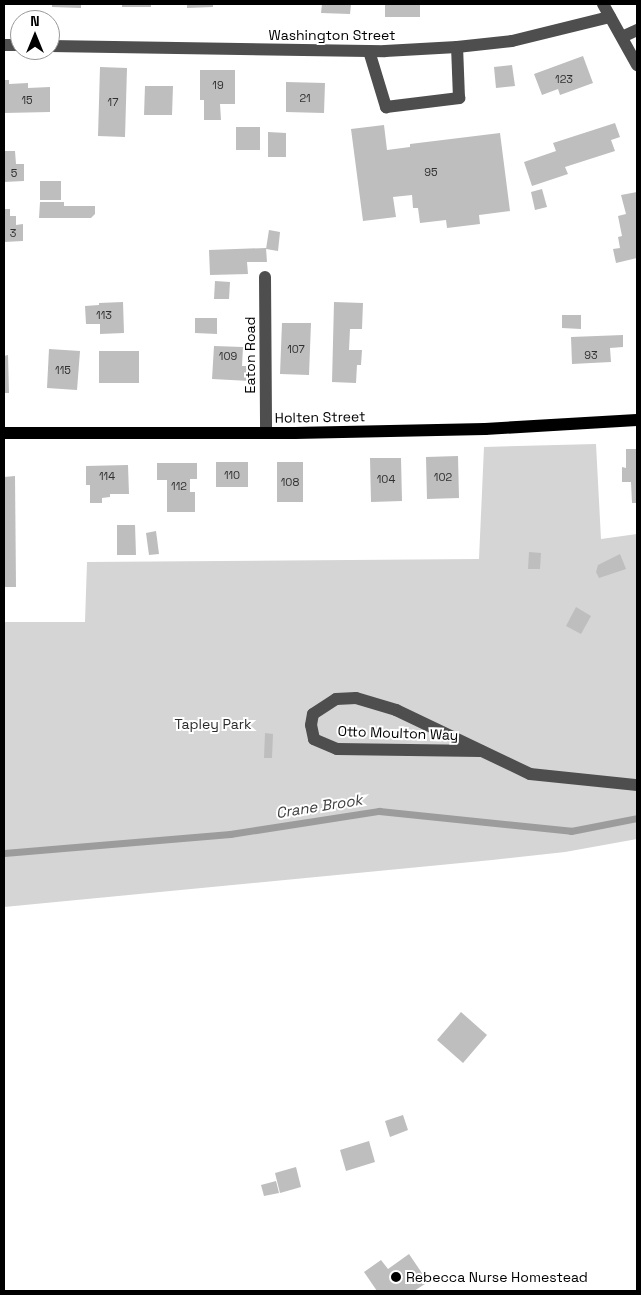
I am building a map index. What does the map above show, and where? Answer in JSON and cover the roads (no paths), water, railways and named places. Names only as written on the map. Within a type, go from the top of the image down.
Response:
[{"type":"main road","name":"Holten Street","points":[[4,433],[266,433],[485,430],[637,420]]},
{"type":"street","points":[[603,4],[637,66]]},
{"type":"street","name":"Washington Street","points":[[60,46],[369,51],[457,47],[539,35],[610,17]]},
{"type":"street","points":[[622,37],[637,30]]},
{"type":"street","points":[[369,51],[386,107],[459,98],[457,47]]},
{"type":"street","name":"Eaton Road","points":[[265,277],[266,433]]},
{"type":"street","name":"Otto Moulton Way","points":[[481,751],[337,749],[314,739],[311,725],[312,714],[336,700],[356,698],[396,710],[530,774],[637,785]]},
{"type":"waterway","name":"Crane Brook","points":[[4,853],[230,834],[379,811],[571,831],[637,818]]},
{"type":"place","name":"Rebecca Nurse Homestead","points":[[396,1277]]},
{"type":"park label","name":"Tapley Park","points":[[213,724]]}]
